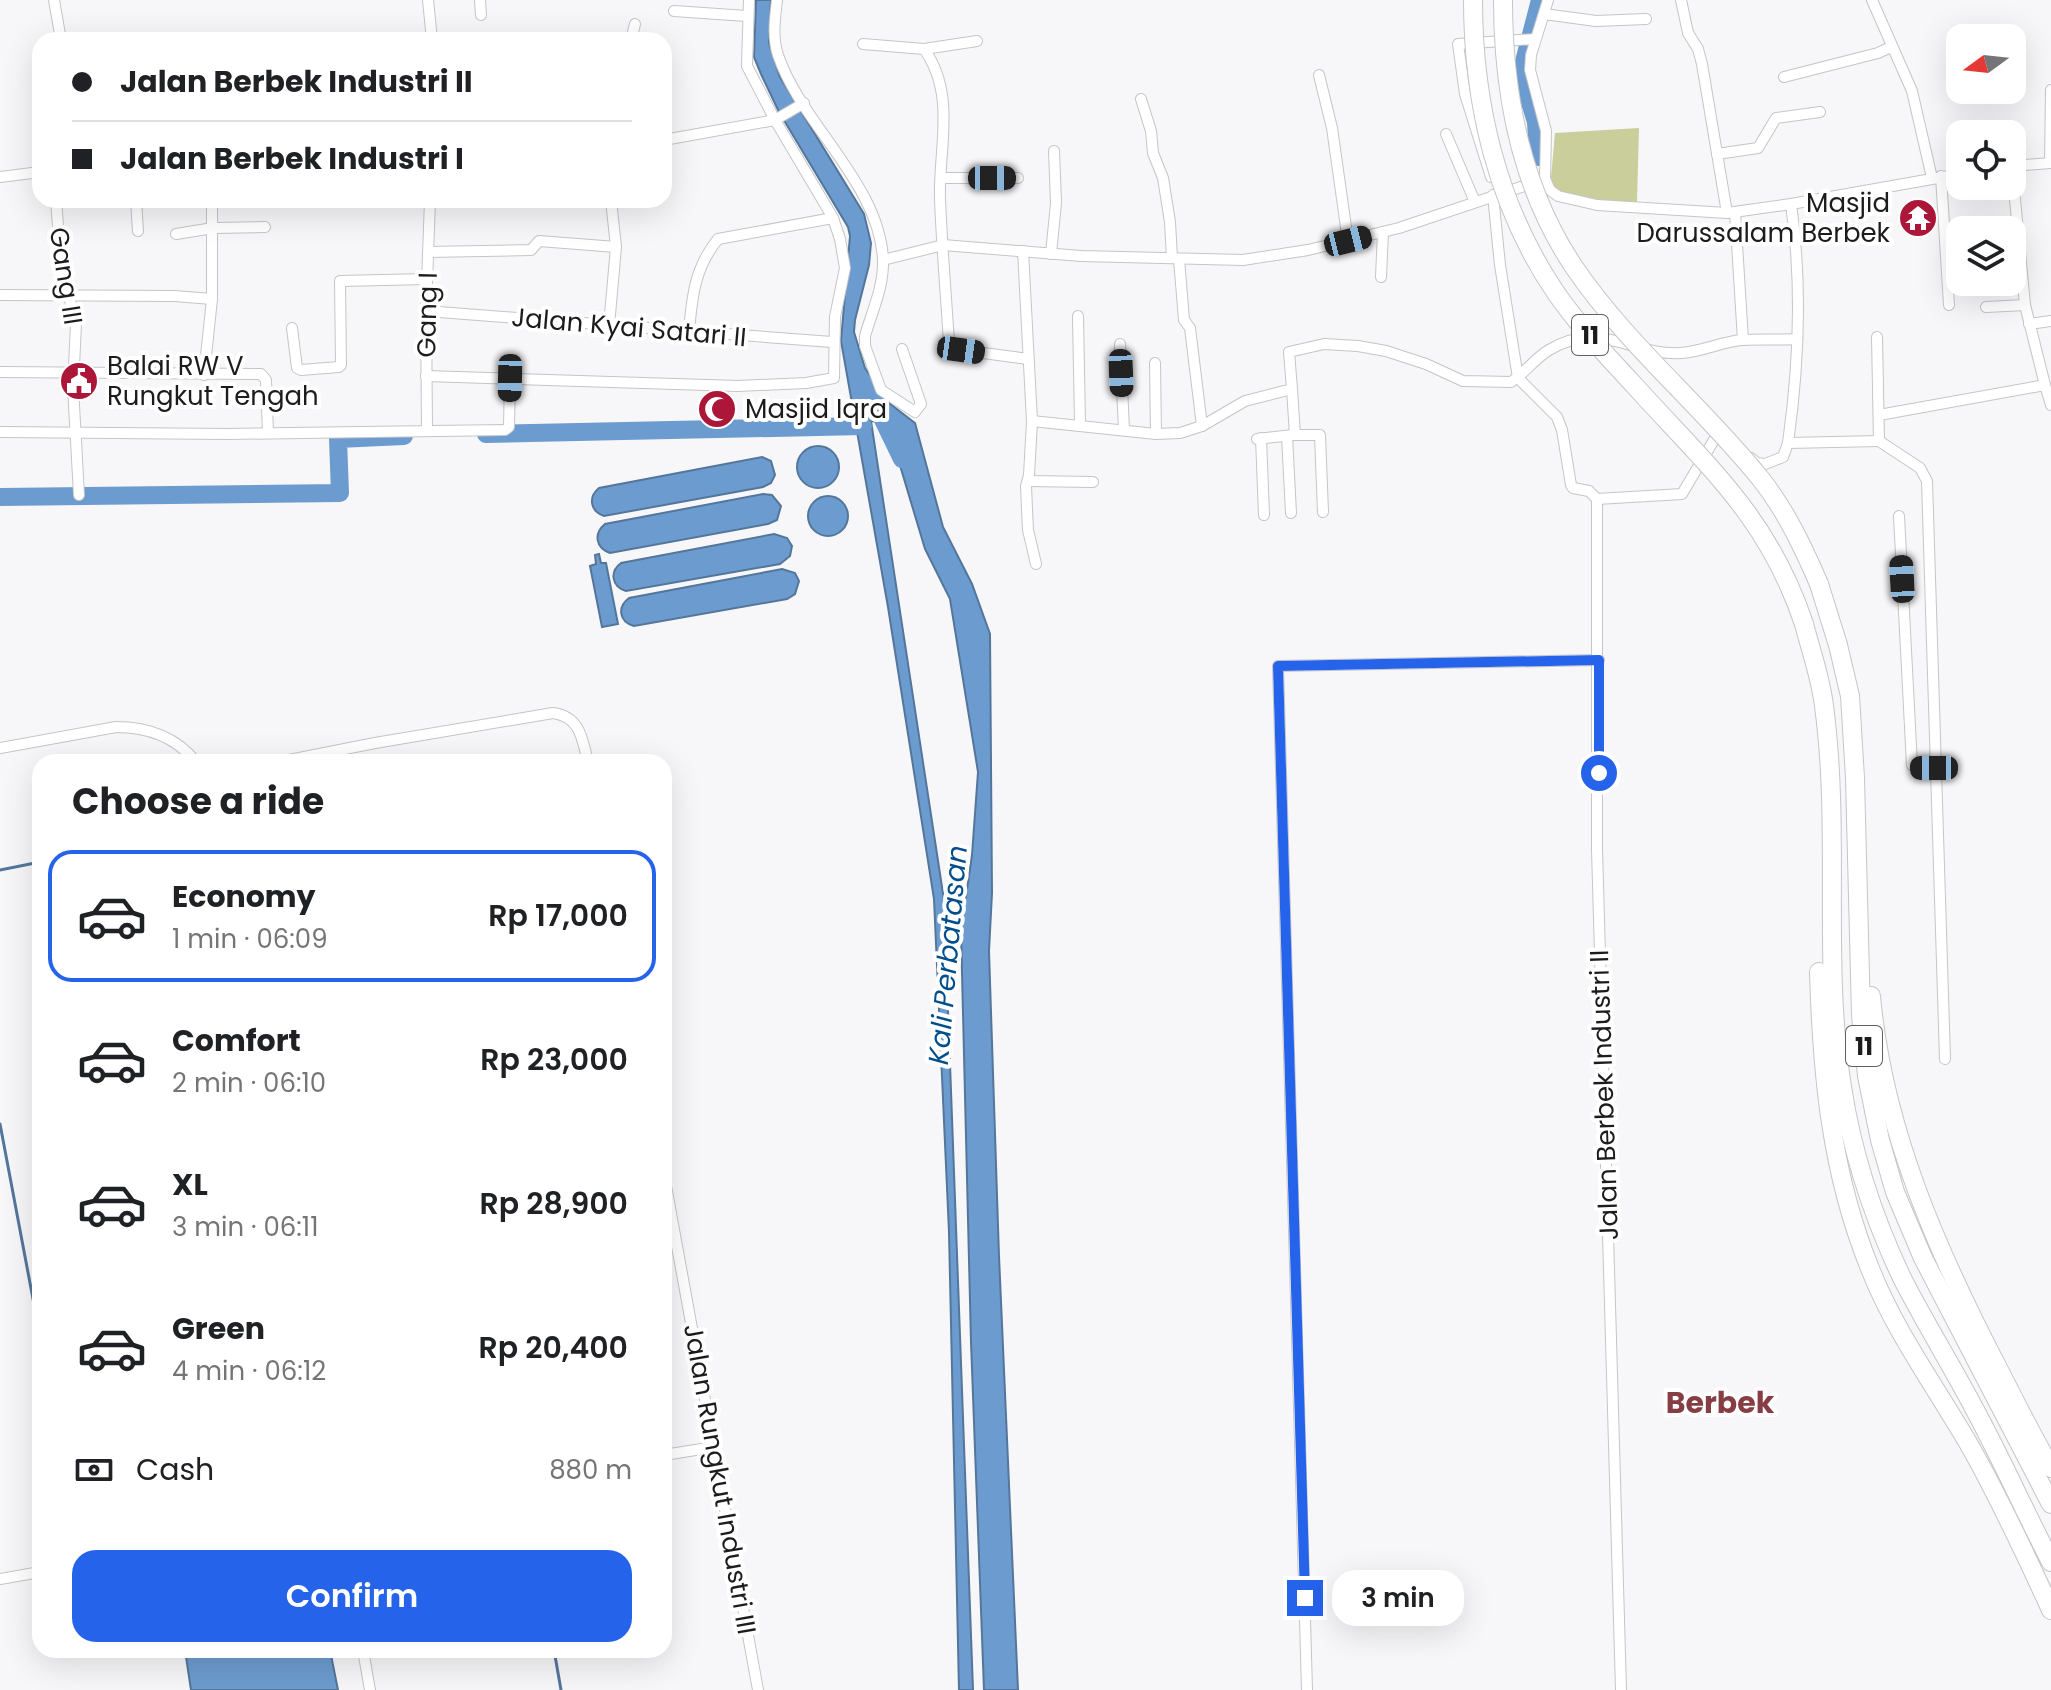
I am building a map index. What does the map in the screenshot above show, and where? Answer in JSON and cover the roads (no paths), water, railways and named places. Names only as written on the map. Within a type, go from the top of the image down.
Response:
[{"type":"highway","name":"11","points":[[1473,0],[1475,64],[1490,143],[1505,192],[1536,258],[1578,322],[1735,494],[1774,552],[1793,591],[1824,703],[1829,758],[1831,976],[1842,1090],[1856,1148],[1873,1207],[1902,1277],[1990,1439],[2051,1562]]},
{"type":"highway","name":"11","points":[[1503,0],[1505,64],[1513,123],[1532,184],[1574,266],[1622,328],[1762,480],[1805,551],[1819,584],[1850,696],[1861,1015],[1867,1076],[1880,1140],[1895,1192],[1923,1258],[2043,1472],[2051,1504]]},
{"type":"highway","points":[[1829,758],[1820,895],[1820,984],[1827,1106],[1841,1182],[1870,1270],[1907,1343],[1968,1443],[2051,1610]]},
{"type":"highway","points":[[1855,778],[1864,848],[1871,1001],[1886,1090],[1929,1225],[2043,1472]]},
{"type":"highway","points":[[1982,1336],[2008,1371],[2051,1451]]},
{"type":"street","points":[[54,0],[60,32]]},
{"type":"street","points":[[428,0],[431,32]]},
{"type":"street","points":[[480,0],[481,15]]},
{"type":"street","points":[[426,376],[738,386],[832,379],[835,374],[832,342],[845,268],[840,239],[833,218],[747,66],[749,0]]},
{"type":"street","points":[[777,0],[774,28],[778,56],[801,105],[869,206],[880,239],[883,260],[879,296],[865,336],[865,346],[881,390],[915,412],[921,404],[902,349]]},
{"type":"street","points":[[1548,0],[1533,39],[1530,70],[1546,131],[1545,179],[1550,190],[1558,196],[1577,202],[1693,213],[1731,213],[1946,176]]},
{"type":"street","points":[[1681,0],[1688,33],[1698,49],[1702,64],[1717,154],[1731,213],[1743,340]]},
{"type":"street","points":[[1877,1],[1891,47],[1912,91],[1936,177],[1949,305]]},
{"type":"street","points":[[674,11],[747,16]]},
{"type":"street","points":[[1544,14],[1596,21],[1646,19]]},
{"type":"street","points":[[633,32],[635,24]]},
{"type":"street","points":[[1533,39],[1458,44],[1465,94],[1495,195],[1500,265],[1518,378],[1557,417],[1573,488],[1589,491],[1597,499],[1682,494],[1721,428],[1757,463],[1765,464],[1783,457],[1788,443],[1797,339],[1796,236],[1791,204]]},
{"type":"street","points":[[863,44],[924,49],[977,41]]},
{"type":"street","points":[[1784,77],[1891,47]]},
{"type":"street","points":[[924,49],[939,80],[943,97],[945,125],[940,197],[949,343],[961,350],[1028,359]]},
{"type":"street","points":[[1319,75],[1332,128],[1348,241]]},
{"type":"street","points":[[2026,166],[2050,163],[2051,90]]},
{"type":"street","points":[[1141,99],[1151,131],[1153,153],[1163,178],[1184,320],[1190,328],[1202,426]]},
{"type":"street","points":[[672,139],[778,119],[801,105]]},
{"type":"street","points":[[1717,154],[1758,148],[1776,118],[1820,112]]},
{"type":"street","points":[[1446,134],[1475,202]]},
{"type":"street","points":[[1051,254],[1056,203],[1054,151]]},
{"type":"street","points":[[0,177],[32,173]]},
{"type":"street","points":[[941,178],[1018,178]]},
{"type":"street","points":[[883,260],[943,245],[1051,254],[1243,260],[1383,232],[1545,179]]},
{"type":"street","points":[[2015,200],[2025,305],[2051,405]]},
{"type":"street","name":"Gang III","points":[[57,208],[61,265],[76,324],[74,373],[79,495]]},
{"type":"street","points":[[137,208],[138,231]]},
{"type":"street","points":[[204,375],[212,299],[212,208]]},
{"type":"street","name":"Gang I","points":[[427,430],[426,311],[430,208]]},
{"type":"street","points":[[609,326],[616,247],[612,208]]},
{"type":"street","points":[[689,331],[694,284],[705,258],[718,239],[833,218]]},
{"type":"street","points":[[176,234],[213,228],[265,227]]},
{"type":"street","points":[[1381,277],[1383,232]]},
{"type":"street","points":[[428,252],[531,250],[539,241],[616,247]]},
{"type":"street","points":[[1023,251],[1032,421],[1028,530],[1036,564]]},
{"type":"street","points":[[292,328],[297,368],[339,367],[341,279],[427,279]]},
{"type":"street","points":[[0,295],[212,299]]},
{"type":"street","points":[[1986,307],[2025,305]]},
{"type":"street","name":"Jalan Kyai Satari II","points":[[426,311],[832,342]]},
{"type":"street","points":[[1078,316],[1080,424]]},
{"type":"street","points":[[2029,324],[2051,321]]},
{"type":"street","points":[[1877,337],[1879,441]]},
{"type":"street","points":[[1291,513],[1292,389],[1289,352],[1324,344],[1386,351],[1426,364],[1463,381],[1511,382],[1551,349],[1586,338],[1610,338],[1659,352],[1682,353],[1743,340],[1797,339]]},
{"type":"street","points":[[1120,344],[1124,430]]},
{"type":"street","points":[[1155,363],[1156,434]]},
{"type":"street","points":[[0,372],[261,374],[265,376],[268,433]]},
{"type":"street","points":[[0,432],[268,433],[507,429],[510,378]]},
{"type":"street","points":[[1879,415],[2045,385]]},
{"type":"street","points":[[1032,421],[1156,434],[1180,433],[1202,426],[1245,401],[1292,389]]},
{"type":"street","points":[[1264,515],[1259,439],[1291,436],[1320,435],[1323,512]]},
{"type":"street","points":[[1788,443],[1879,441],[1920,468],[1927,481],[1945,1059]]},
{"type":"street","points":[[1028,481],[1093,482]]},
{"type":"street","name":"Jalan Berbek Industri II","points":[[1597,499],[1597,849],[1621,1690]]},
{"type":"street","points":[[1899,516],[1912,765],[1934,768]]},
{"type":"street","points":[[1307,1690],[1278,666],[1599,660]]},
{"type":"street","points":[[319,754],[553,713],[562,714],[578,726],[586,754]]},
{"type":"street","points":[[0,748],[116,727],[135,727],[164,737],[189,754]]},
{"type":"street","name":"Jalan Rungkut Industri III","points":[[672,1219],[758,1690]]},
{"type":"street","points":[[672,1454],[714,1447]]},
{"type":"street","points":[[0,1579],[32,1573]]},
{"type":"street","points":[[364,1658],[370,1690]]},
{"type":"water","name":"Kali Perbatasan","points":[[756,0],[771,0],[769,43],[780,77],[864,214],[871,243],[854,332],[865,368],[889,403],[915,423],[943,527],[972,584],[990,634],[992,893],[989,951],[1018,1690],[984,1690],[971,1342],[961,931],[972,855],[978,772],[950,599],[925,549],[887,422],[871,421],[944,900],[973,1690],[959,1690],[949,1232],[934,899],[888,607],[841,341],[850,236],[848,227],[779,112],[754,57]]},
{"type":"water","points":[[818,446],[833,452],[839,467],[833,482],[818,488],[803,482],[797,467],[803,452]]},
{"type":"water","points":[[762,457],[771,461],[775,475],[771,483],[763,487],[604,516],[592,504],[593,495],[599,488]]},
{"type":"water","points":[[763,494],[772,495],[781,506],[777,520],[768,524],[610,553],[599,544],[599,532],[605,524]]},
{"type":"water","points":[[828,496],[842,502],[848,516],[842,530],[828,536],[814,530],[808,516],[814,502]]},
{"type":"water","points":[[774,534],[787,538],[792,546],[790,556],[780,564],[626,591],[615,583],[615,571],[621,563]]},
{"type":"water","points":[[599,554],[601,563],[606,563],[618,624],[602,627],[590,566],[596,564],[595,555]]},
{"type":"water","points":[[782,569],[795,573],[799,581],[795,594],[787,599],[634,626],[625,621],[621,614],[629,598]]},
{"type":"water","points":[[186,1658],[332,1658],[338,1690],[191,1690]]},
{"type":"waterway","points":[[1538,157],[1536,122],[1521,73],[1540,0]]},
{"type":"waterway","name":"Kali Perbatasan","points":[[873,399],[902,459]]},
{"type":"waterway","points":[[486,434],[863,426]]},
{"type":"waterway","points":[[0,497],[340,493],[338,439],[404,436]]},
{"type":"waterway","points":[[0,870],[32,864]]},
{"type":"waterway","points":[[0,1124],[32,1294]]},
{"type":"waterway","points":[[555,1658],[561,1690]]},
{"type":"place","name":"Masjid Darussalam Berbek","points":[[1918,218]]},
{"type":"place","name":"Balai RW V Rungkut Tengah","points":[[79,381]]},
{"type":"place","name":"Masjid Iqra","points":[[717,409]]},
{"type":"district","name":"Berbek","points":[[1720,1402]]}]
